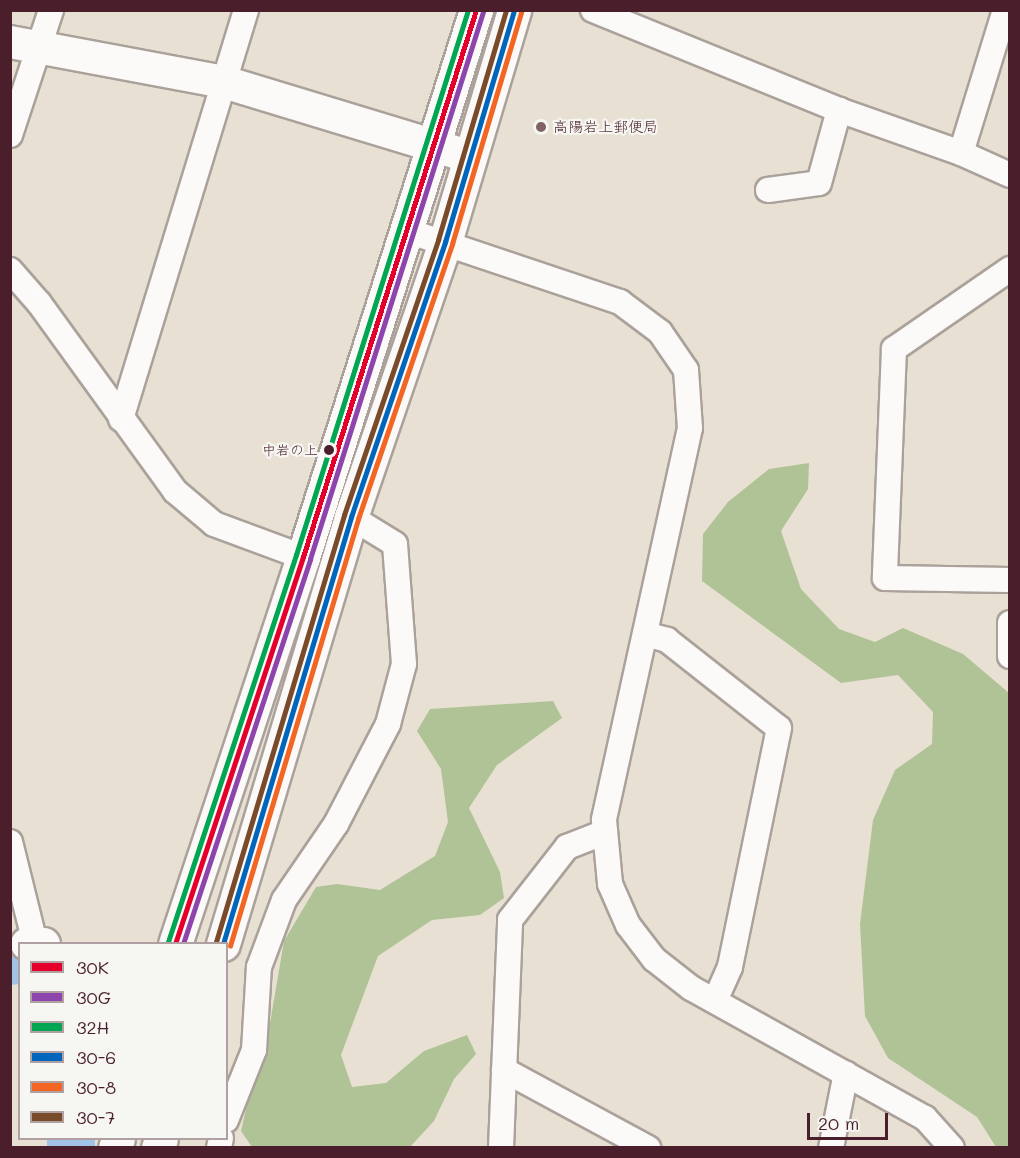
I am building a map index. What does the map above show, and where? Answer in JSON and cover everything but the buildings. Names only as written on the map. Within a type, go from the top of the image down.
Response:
[{"type":"main road","points":[[176,942],[303,557],[405,230],[477,10]]},
{"type":"main road","points":[[224,942],[351,517],[445,242],[514,10]]},
{"type":"street","points":[[10,135],[25,45],[51,10]]},
{"type":"street","points":[[121,418],[246,10]]},
{"type":"street","points":[[593,10],[839,110],[961,153],[1010,175]]},
{"type":"street","points":[[961,153],[1005,10]]},
{"type":"street","points":[[25,45],[224,82],[471,157]]},
{"type":"street","points":[[768,190],[819,183],[839,110]]},
{"type":"street","points":[[405,230],[620,302],[660,332],[686,370],[690,428],[604,820],[610,884],[628,925],[654,959],[692,988],[925,1118],[952,1148]]},
{"type":"street","points":[[10,270],[39,303],[121,418],[176,490],[214,524],[303,557]]},
{"type":"street","points":[[1009,272],[894,349],[885,578],[1010,580]]},
{"type":"street","points":[[228,1115],[254,1050],[259,967],[284,900],[336,824],[382,734],[404,664],[395,544],[351,517]]},
{"type":"street","points":[[1010,622],[1010,656]]},
{"type":"street","points":[[645,634],[667,640],[779,728],[730,967],[715,1001]]},
{"type":"street","points":[[501,1148],[510,920],[567,847],[606,832]]},
{"type":"street","points":[[10,842],[35,942]]},
{"type":"street","points":[[504,1070],[648,1148]]},
{"type":"street","points":[[831,1148],[846,1073]]},
{"type":"green space","points":[[809,463],[808,489],[781,531],[801,589],[839,629],[875,642],[903,628],[963,654],[1009,693],[1009,1147],[996,1147],[977,1117],[888,1058],[865,1016],[860,924],[873,820],[895,770],[932,744],[933,712],[898,675],[841,683],[702,581],[703,534],[728,502],[769,469]]},
{"type":"green space","points":[[553,701],[562,718],[497,765],[469,808],[500,872],[504,898],[480,915],[432,920],[378,956],[341,1055],[352,1087],[386,1083],[424,1051],[467,1035],[476,1054],[454,1079],[434,1121],[409,1148],[252,1147],[241,1131],[255,1070],[270,1023],[284,941],[316,887],[337,884],[380,890],[435,856],[448,822],[441,769],[417,731],[430,709]]},
{"type":"waterway","points":[[10,961],[18,960]]},
{"type":"waterway","points":[[71,1140],[71,1148]]},
{"type":"transit line","name":"32H","points":[[168,942],[296,555],[468,10]]},
{"type":"transit line","name":"30K","points":[[176,942],[303,557],[476,10]]},
{"type":"transit line","name":"30-7","points":[[216,942],[344,515],[438,240],[506,10]]},
{"type":"transit line","name":"30-6","points":[[224,942],[351,517],[445,242],[514,10]]},
{"type":"transit line","name":"30G","points":[[184,942],[310,559],[483,12]]},
{"type":"transit line","name":"30-8","points":[[230,946],[358,519],[452,244],[521,12]]},
{"type":"place","name":"高陽岩上郵便局","points":[[541,127]]},
{"type":"place","name":"中岩の上","points":[[329,450]]}]
